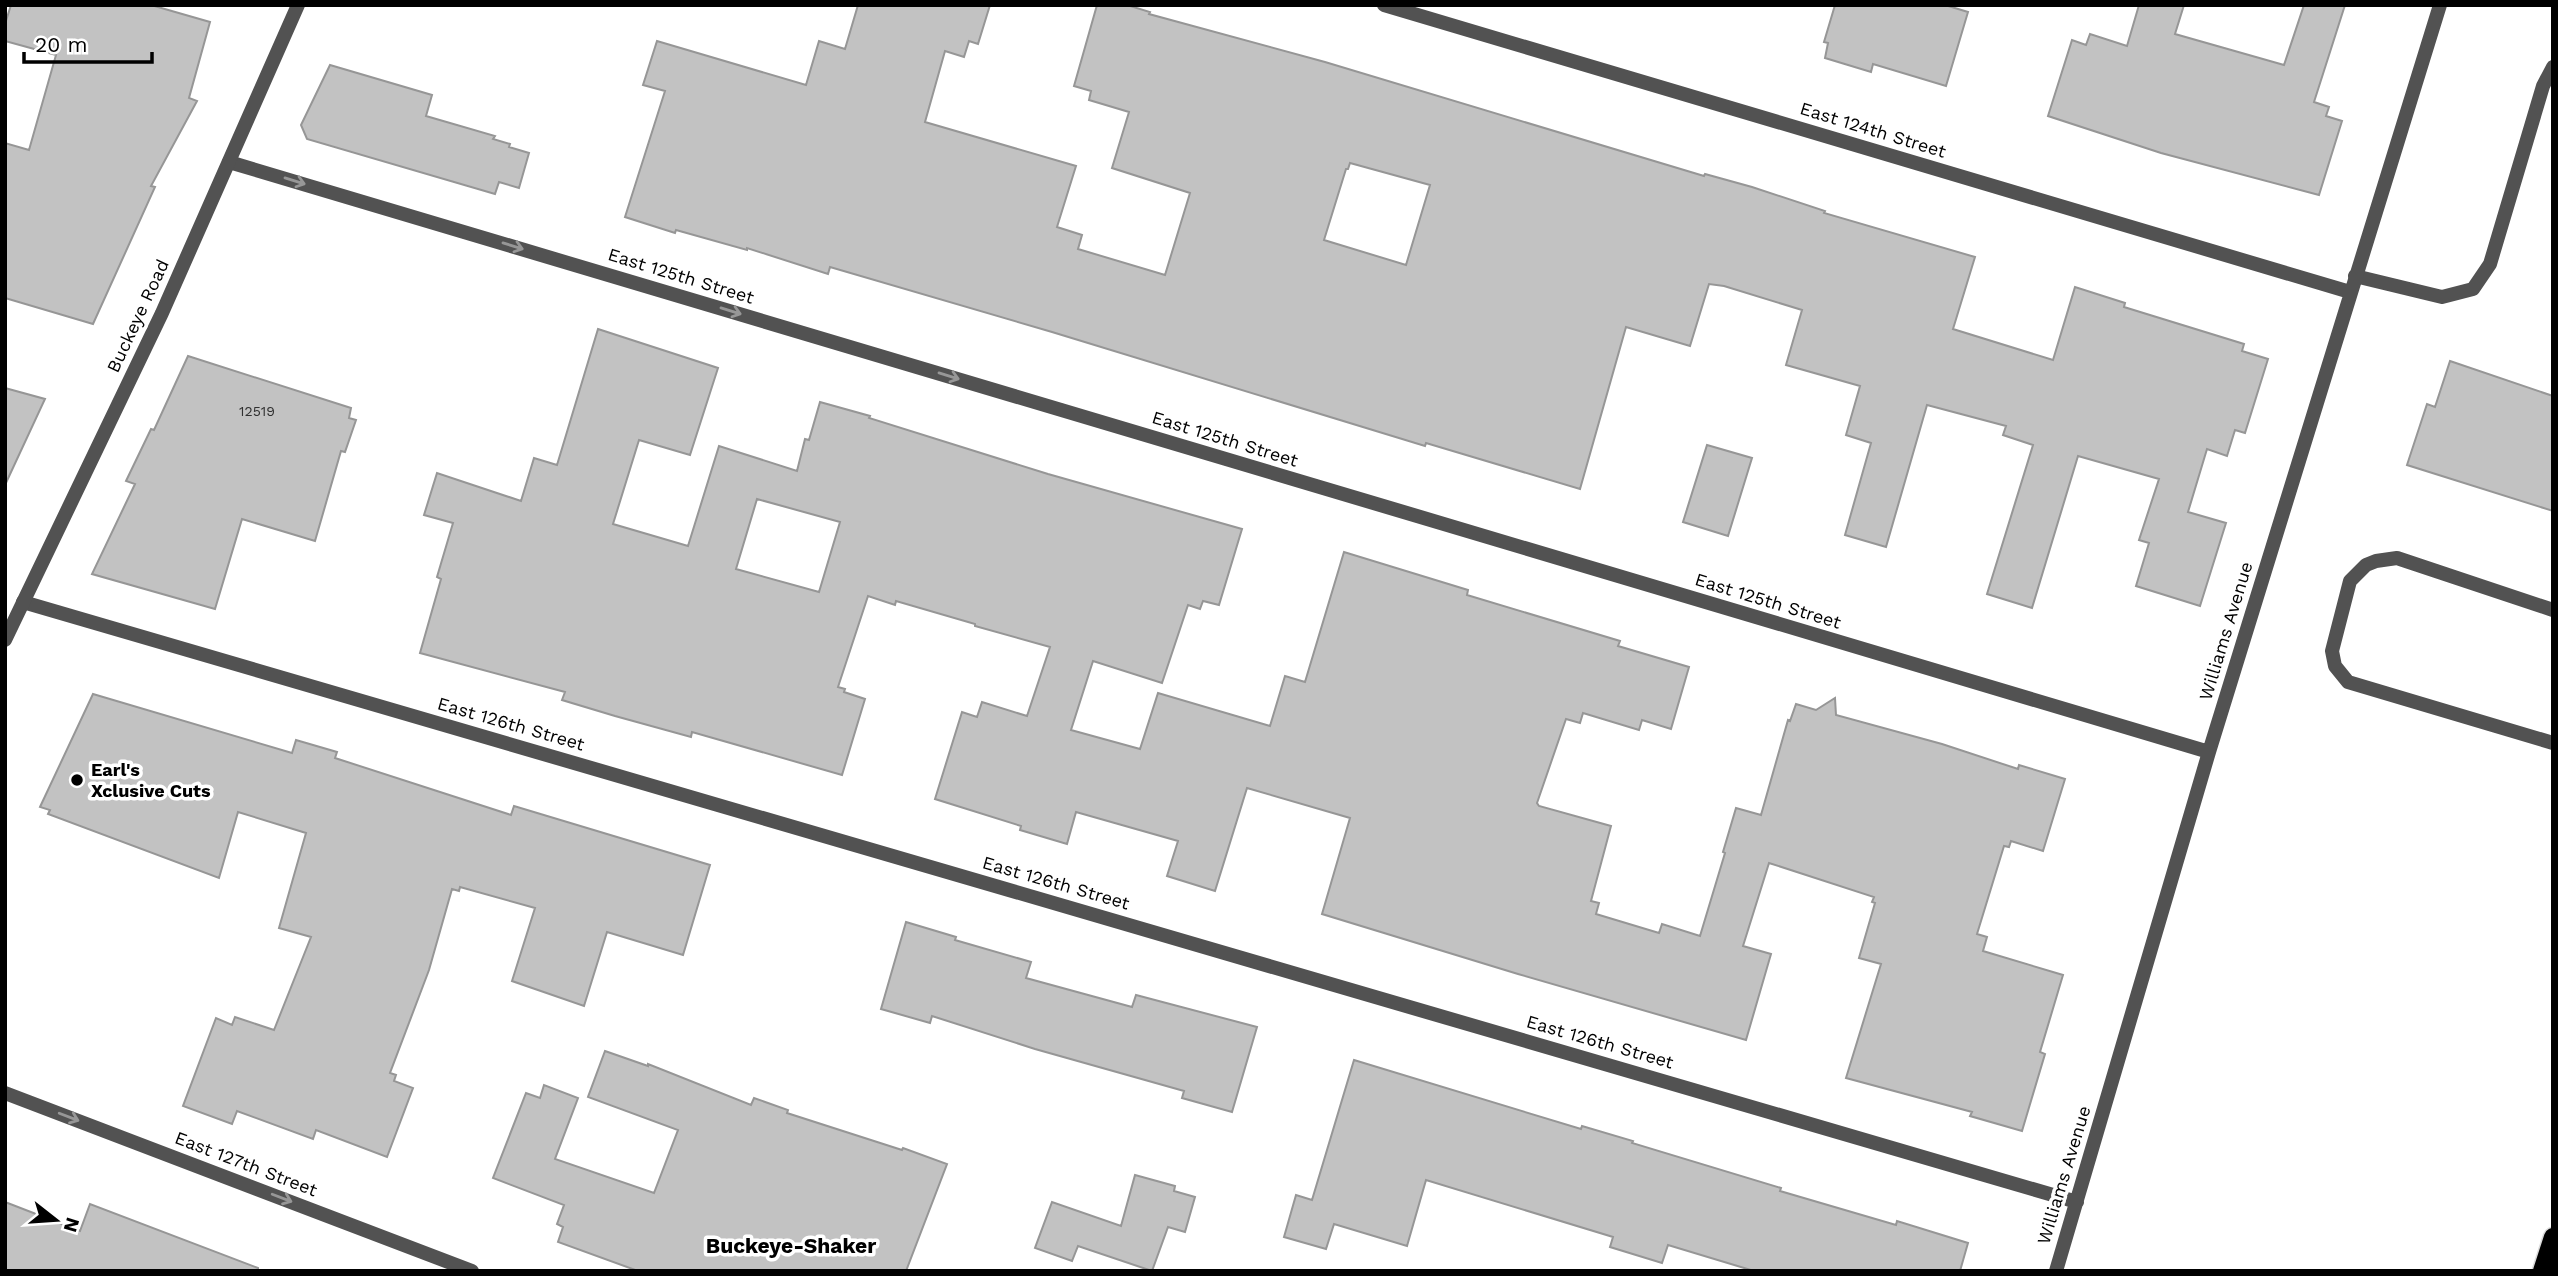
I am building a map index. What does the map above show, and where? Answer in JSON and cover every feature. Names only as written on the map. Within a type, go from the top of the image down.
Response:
[{"type":"main road","points":[[2542,1271],[2553,1237]]},
{"type":"street","name":"Buckeye Road","points":[[5,640],[162,313],[298,5]]},
{"type":"street","name":"East 124th Street","points":[[1384,5],[2350,292]]},
{"type":"street","name":"Williams Avenue","points":[[2056,1271],[2209,752],[2440,5]]},
{"type":"street","points":[[2355,276],[2442,297],[2473,289],[2490,264],[2543,86],[2553,67]]},
{"type":"street","name":"East 125th Street","points":[[229,162],[2209,752]]},
{"type":"street","points":[[2553,610],[2397,558],[2376,561],[2365,565],[2350,581],[2332,651],[2335,666],[2348,682],[2553,743]]},
{"type":"street","name":"East 126th Street","points":[[23,602],[2077,1202]]},
{"type":"street","name":"East 127th Street","points":[[5,1093],[472,1271]]},
{"type":"building","points":[[11,5],[151,5],[210,22],[189,98],[197,101],[151,186],[155,187],[93,324],[5,298],[5,143],[29,150],[56,55],[5,41],[5,24]]},
{"type":"building","points":[[858,5],[990,5],[978,44],[969,41],[964,57],[945,51],[925,122],[1076,166],[1057,227],[1082,235],[1078,249],[1165,275],[1190,193],[1112,168],[1129,112],[1089,100],[1091,91],[1074,86],[1097,5],[1127,5],[1150,12],[1149,14],[1325,62],[1704,176],[1705,174],[1752,187],[1825,211],[1824,213],[1975,257],[1953,329],[2053,360],[2075,287],[2125,303],[2124,307],[2244,344],[2242,351],[2268,359],[2245,433],[2235,430],[2227,456],[2207,449],[2188,512],[2226,523],[2200,606],[2136,586],[2149,543],[2139,540],[2159,479],[2078,456],[2032,608],[1987,594],[2033,445],[2003,435],[2006,426],[1927,405],[1886,547],[1845,535],[1871,443],[1846,435],[1860,386],[1786,365],[1802,310],[1724,286],[1709,284],[1690,346],[1626,327],[1580,489],[1426,443],[1425,446],[830,267],[828,274],[747,248],[676,230],[675,233],[625,217],[665,91],[643,85],[657,41],[806,85],[819,41],[845,49]],"holes":[[[1350,163],[1430,185],[1406,265],[1324,240]]]},
{"type":"building","points":[[1835,5],[1945,5],[1968,12],[1946,86],[1873,64],[1871,72],[1825,58],[1828,43],[1824,42]]},
{"type":"building","points":[[2139,5],[2184,5],[2175,34],[2284,65],[2304,5],[2345,5],[2314,102],[2329,107],[2326,116],[2342,121],[2319,195],[2161,153],[2048,116],[2072,40],[2086,45],[2090,34],[2127,46]]},
{"type":"building","points":[[330,65],[432,95],[426,116],[495,136],[493,139],[529,153],[519,188],[499,182],[495,194],[307,139],[301,125]]},
{"type":"building","points":[[598,329],[718,368],[690,455],[639,440],[613,524],[688,546],[719,446],[797,471],[805,439],[809,440],[820,402],[1048,474],[1242,529],[1219,605],[1203,601],[1200,609],[1188,605],[1162,683],[1093,661],[1071,730],[1140,749],[1158,693],[1270,726],[1285,676],[1305,682],[1344,552],[1468,590],[1467,595],[1620,641],[1618,646],[1689,667],[1671,729],[1642,720],[1639,730],[1583,713],[1580,723],[1566,719],[1537,803],[1539,806],[1611,826],[1591,901],[1599,903],[1596,914],[1659,933],[1662,924],[1700,936],[1736,808],[1761,815],[1788,720],[1790,721],[1796,704],[1816,710],[1835,698],[1836,715],[1942,744],[2018,769],[2019,765],[2065,779],[2043,851],[2011,841],[2009,847],[2004,846],[1977,934],[1987,937],[1983,951],[2063,975],[2040,1052],[2045,1054],[2022,1131],[1970,1116],[1972,1112],[1846,1078],[1881,964],[1859,958],[1875,903],[1872,902],[1874,897],[1769,863],[1743,946],[1771,954],[1746,1040],[1322,914],[1350,818],[1247,788],[1215,891],[1167,876],[1178,841],[1076,812],[1067,844],[1020,830],[1021,826],[935,799],[962,712],[977,717],[982,702],[1027,716],[1050,647],[975,624],[896,601],[895,605],[868,596],[838,687],[845,689],[844,692],[865,699],[842,775],[692,732],[691,737],[615,716],[562,700],[565,692],[420,653],[441,579],[437,577],[453,523],[424,515],[437,473],[521,501],[534,458],[557,465]],"holes":[[[757,499],[840,522],[819,592],[736,569]]]},
{"type":"building","points":[[188,356],[351,408],[349,418],[356,420],[345,452],[341,451],[315,541],[242,519],[215,609],[92,574],[135,484],[126,481],[151,429],[154,430]]},
{"type":"building","points":[[2450,361],[2553,396],[2553,511],[2407,465],[2427,404],[2435,407]]},
{"type":"building","points":[[5,388],[45,399],[5,485]]},
{"type":"building","points":[[1707,445],[1752,458],[1728,536],[1683,522]]},
{"type":"building","points":[[93,694],[292,753],[296,740],[337,752],[335,758],[511,815],[514,806],[710,865],[683,955],[607,932],[584,1006],[512,981],[535,908],[460,887],[459,891],[452,889],[429,970],[390,1073],[396,1075],[394,1081],[413,1088],[387,1157],[316,1130],[313,1139],[237,1111],[232,1124],[183,1106],[216,1018],[232,1025],[235,1017],[274,1030],[311,937],[279,928],[306,833],[238,812],[219,878],[48,814],[50,810],[40,807]]},
{"type":"building","points":[[906,922],[956,937],[955,940],[1031,962],[1026,978],[1132,1007],[1136,995],[1257,1027],[1232,1112],[1182,1098],[1184,1091],[1035,1049],[932,1016],[930,1023],[881,1009]]},
{"type":"building","points":[[605,1051],[648,1064],[751,1105],[754,1098],[788,1110],[787,1113],[947,1164],[906,1271],[638,1271],[558,1242],[563,1227],[557,1224],[564,1205],[493,1178],[526,1093],[540,1098],[544,1085],[578,1098],[555,1159],[654,1193],[678,1130],[588,1097]]},
{"type":"building","points":[[1354,1060],[1581,1129],[1582,1126],[1633,1141],[1632,1143],[1781,1188],[1780,1191],[1896,1225],[1897,1221],[1968,1243],[1960,1271],[1754,1271],[1668,1245],[1662,1263],[1610,1247],[1613,1237],[1426,1180],[1407,1246],[1334,1224],[1326,1249],[1284,1237],[1296,1195],[1312,1200]]},
{"type":"building","points":[[1135,1175],[1175,1186],[1174,1191],[1195,1197],[1185,1232],[1168,1227],[1152,1271],[1078,1246],[1072,1261],[1035,1248],[1052,1202],[1121,1226]]},
{"type":"building","points":[[5,1202],[80,1231],[90,1204],[258,1268],[258,1271],[5,1271]]},
{"type":"place","name":"Earl's Xclusive Cuts","points":[[77,780]]},
{"type":"district","name":"Buckeye-Shaker","points":[[791,1246]]}]
